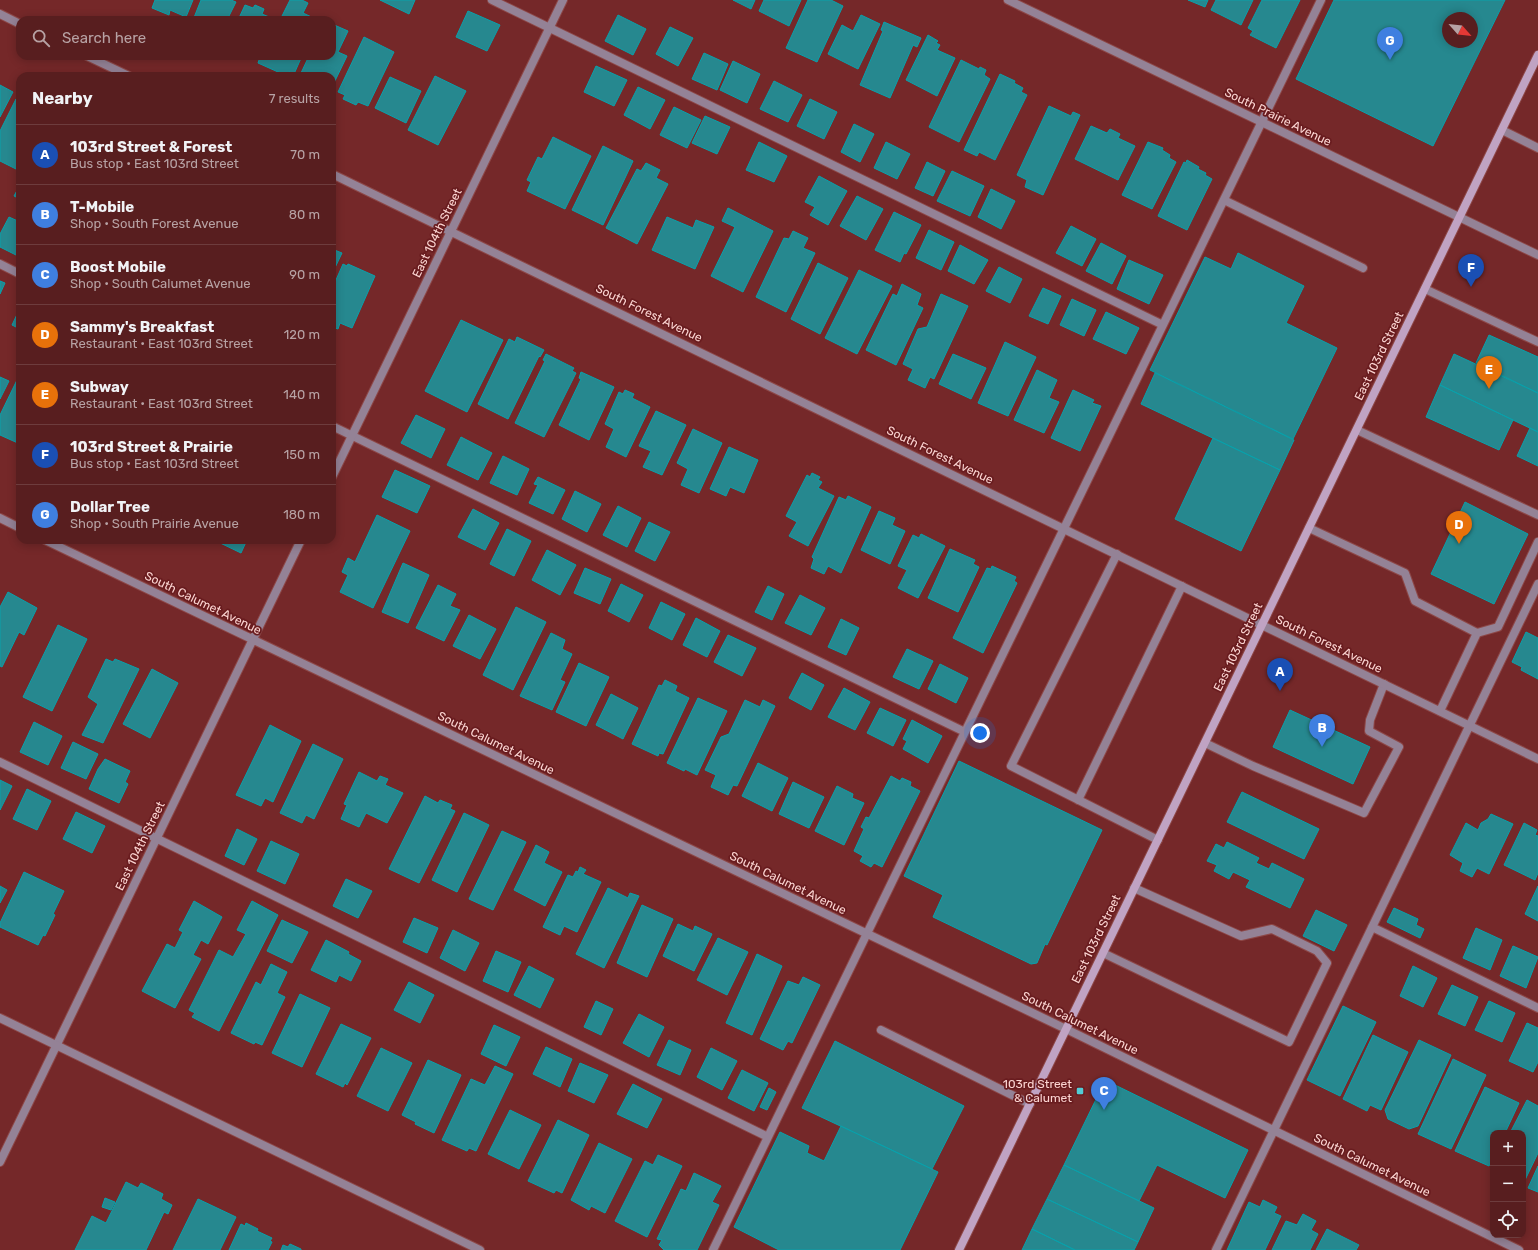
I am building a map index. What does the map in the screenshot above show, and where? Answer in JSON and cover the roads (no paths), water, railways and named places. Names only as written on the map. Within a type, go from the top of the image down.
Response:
[{"type":"main road","name":"East 103rd Street","points":[[959,1250],[1538,55]]},
{"type":"street","points":[[492,0],[1163,326]]},
{"type":"street","name":"East 104th Street","points":[[336,469],[563,0]]},
{"type":"street","name":"South Prairie Avenue","points":[[1008,0],[1262,123],[1460,216],[1538,255]]},
{"type":"street","points":[[713,1250],[1321,0]]},
{"type":"street","points":[[0,14],[16,22]]},
{"type":"street","points":[[95,60],[121,72]]},
{"type":"street","points":[[1502,130],[1538,148]]},
{"type":"street","name":"South Forest Avenue","points":[[336,176],[1538,759]]},
{"type":"street","points":[[1224,200],[1363,268]]},
{"type":"street","points":[[0,264],[16,272]]},
{"type":"street","points":[[1424,289],[1538,342]]},
{"type":"street","points":[[336,428],[965,732]]},
{"type":"street","points":[[1357,430],[1538,515]]},
{"type":"street","points":[[0,518],[16,526]]},
{"type":"street","points":[[1309,528],[1405,573],[1416,601],[1477,633],[1498,627],[1538,542]]},
{"type":"street","name":"South Calumet Avenue","points":[[53,544],[253,641],[1066,1029],[1519,1250]]},
{"type":"street","name":"East 104th Street","points":[[0,1162],[299,544]]},
{"type":"street","points":[[1117,554],[1011,766],[1158,840]]},
{"type":"street","points":[[1216,1250],[1538,584]]},
{"type":"street","points":[[1078,800],[1182,586]]},
{"type":"street","points":[[1440,711],[1477,633]]},
{"type":"street","points":[[1205,743],[1253,766],[1364,813],[1399,747],[1369,731],[1370,720],[1384,684]]},
{"type":"street","points":[[0,762],[768,1137]]},
{"type":"street","points":[[1103,953],[1288,1042],[1326,963],[1317,951],[1272,929],[1241,936],[1134,888]]},
{"type":"street","points":[[1372,927],[1538,1008]]},
{"type":"street","points":[[0,1018],[480,1250]]},
{"type":"street","points":[[881,1030],[1030,1104]]},
{"type":"place","name":"Dollar Tree","points":[[1390,60]]},
{"type":"place","name":"103rd Street & Prairie","points":[[1471,287]]},
{"type":"place","name":"Subway","points":[[1489,389]]},
{"type":"place","name":"Sammy's Breakfast","points":[[1459,544]]},
{"type":"place","name":"103rd Street & Forest","points":[[1280,691]]},
{"type":"place","name":"T-Mobile","points":[[1322,747]]},
{"type":"place","name":"103rd Street & Calumet","points":[[1080,1091]]},
{"type":"place","name":"Boost Mobile","points":[[1104,1110]]}]
